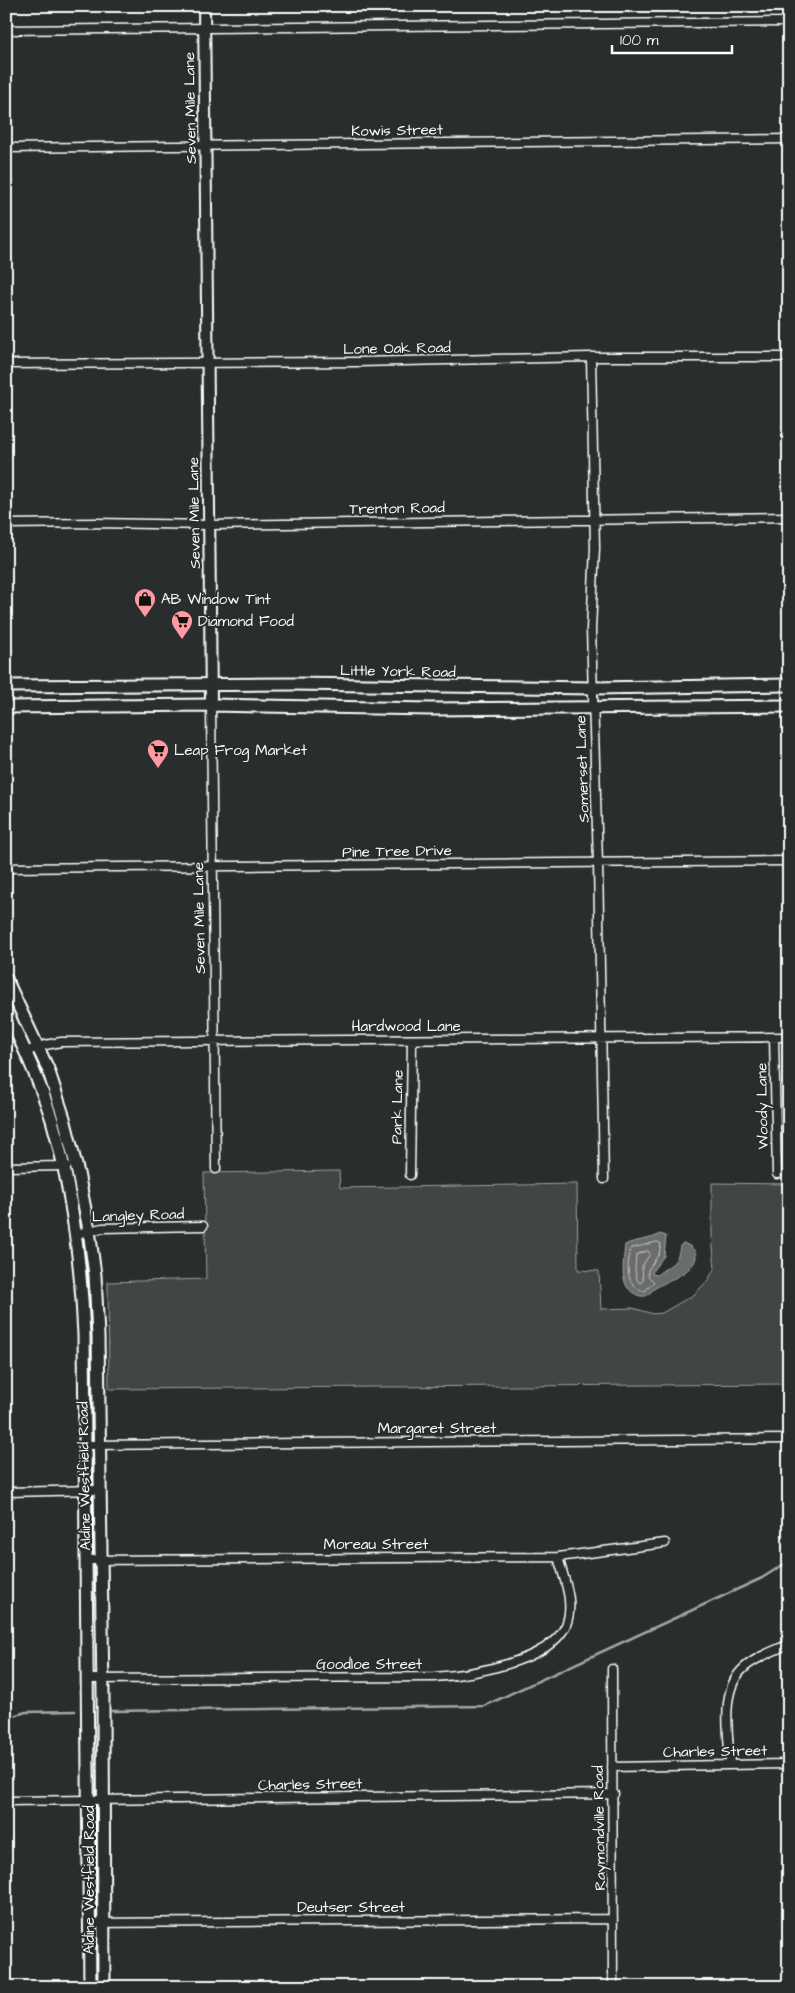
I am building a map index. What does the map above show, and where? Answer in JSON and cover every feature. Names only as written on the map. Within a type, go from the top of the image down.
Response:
[{"type":"main road","name":"Little York Road","points":[[6,686],[211,685],[594,688],[789,685]]},
{"type":"main road","points":[[6,707],[211,705],[431,709],[789,706]]},
{"type":"main road","name":"Aldine Westfield Road","points":[[6,979],[48,1069],[64,1118],[90,1230],[95,1275],[98,1336],[104,1987]]},
{"type":"main road","name":"Aldine Westfield Road","points":[[6,1010],[35,1074],[52,1120],[76,1234],[82,1276],[90,1800],[90,1987]]},
{"type":"main road","points":[[70,1205],[84,1202]]},
{"type":"main road","points":[[84,1335],[98,1336]]},
{"type":"street","name":"Seven Mile Lane","points":[[204,6],[216,1169]]},
{"type":"street","points":[[6,30],[789,22]]},
{"type":"street","name":"Kowis Street","points":[[6,148],[789,138]]},
{"type":"street","name":"Lone Oak Road","points":[[6,364],[358,362],[591,357],[789,356]]},
{"type":"street","name":"Somerset Lane","points":[[591,357],[595,519],[591,615],[604,1179]]},
{"type":"street","name":"Trenton Road","points":[[6,524],[208,525],[789,517]]},
{"type":"street","name":"Pine Tree Drive","points":[[6,868],[789,860]]},
{"type":"street","name":"Hardwood Lane","points":[[25,1052],[61,1042],[789,1036]]},
{"type":"street","name":"Woody Lane","points":[[774,1037],[777,1174]]},
{"type":"street","name":"Park Lane","points":[[410,1175],[412,1040]]},
{"type":"street","points":[[6,1167],[76,1166]]},
{"type":"street","name":"Langley Road","points":[[76,1234],[102,1228],[203,1226]]},
{"type":"street","name":"Margaret Street","points":[[85,1445],[789,1439]]},
{"type":"street","points":[[6,1492],[99,1490]]},
{"type":"street","name":"Moreau Street","points":[[87,1560],[558,1557],[665,1543]]},
{"type":"street","name":"Goodloe Street","points":[[88,1679],[434,1677],[455,1676],[494,1669],[549,1643],[566,1626],[569,1601],[558,1557]]},
{"type":"street","points":[[730,1765],[728,1704],[731,1687],[744,1668],[755,1660],[789,1644]]},
{"type":"street","name":"Raymondville Road","points":[[612,1669],[612,1767],[614,1794],[613,1987]]},
{"type":"street","name":"Charles Street","points":[[612,1767],[789,1764]]},
{"type":"street","name":"Charles Street","points":[[6,1801],[614,1794]]},
{"type":"street","name":"Deutser Street","points":[[90,1923],[613,1919]]},
{"type":"shaded area","points":[[339,1171],[340,1188],[577,1184],[578,1270],[599,1271],[601,1309],[633,1308],[653,1314],[662,1313],[695,1294],[708,1280],[715,1268],[712,1237],[712,1183],[789,1184],[789,1384],[109,1389],[108,1282],[206,1279],[204,1173]]},
{"type":"water","points":[[660,1234],[666,1236],[664,1256],[652,1274],[657,1275],[673,1264],[683,1243],[695,1251],[694,1262],[686,1271],[657,1287],[648,1295],[638,1295],[629,1289],[624,1279],[625,1245]]},
{"type":"waterway","points":[[112,1711],[484,1706],[762,1578],[789,1561]]},
{"type":"waterway","points":[[6,1718],[26,1712],[75,1711]]},
{"type":"place","name":"AB Window Tint","points":[[145,618]]},
{"type":"place","name":"Diamond Food","points":[[182,640]]},
{"type":"place","name":"Leap Frog Market","points":[[158,769]]}]
